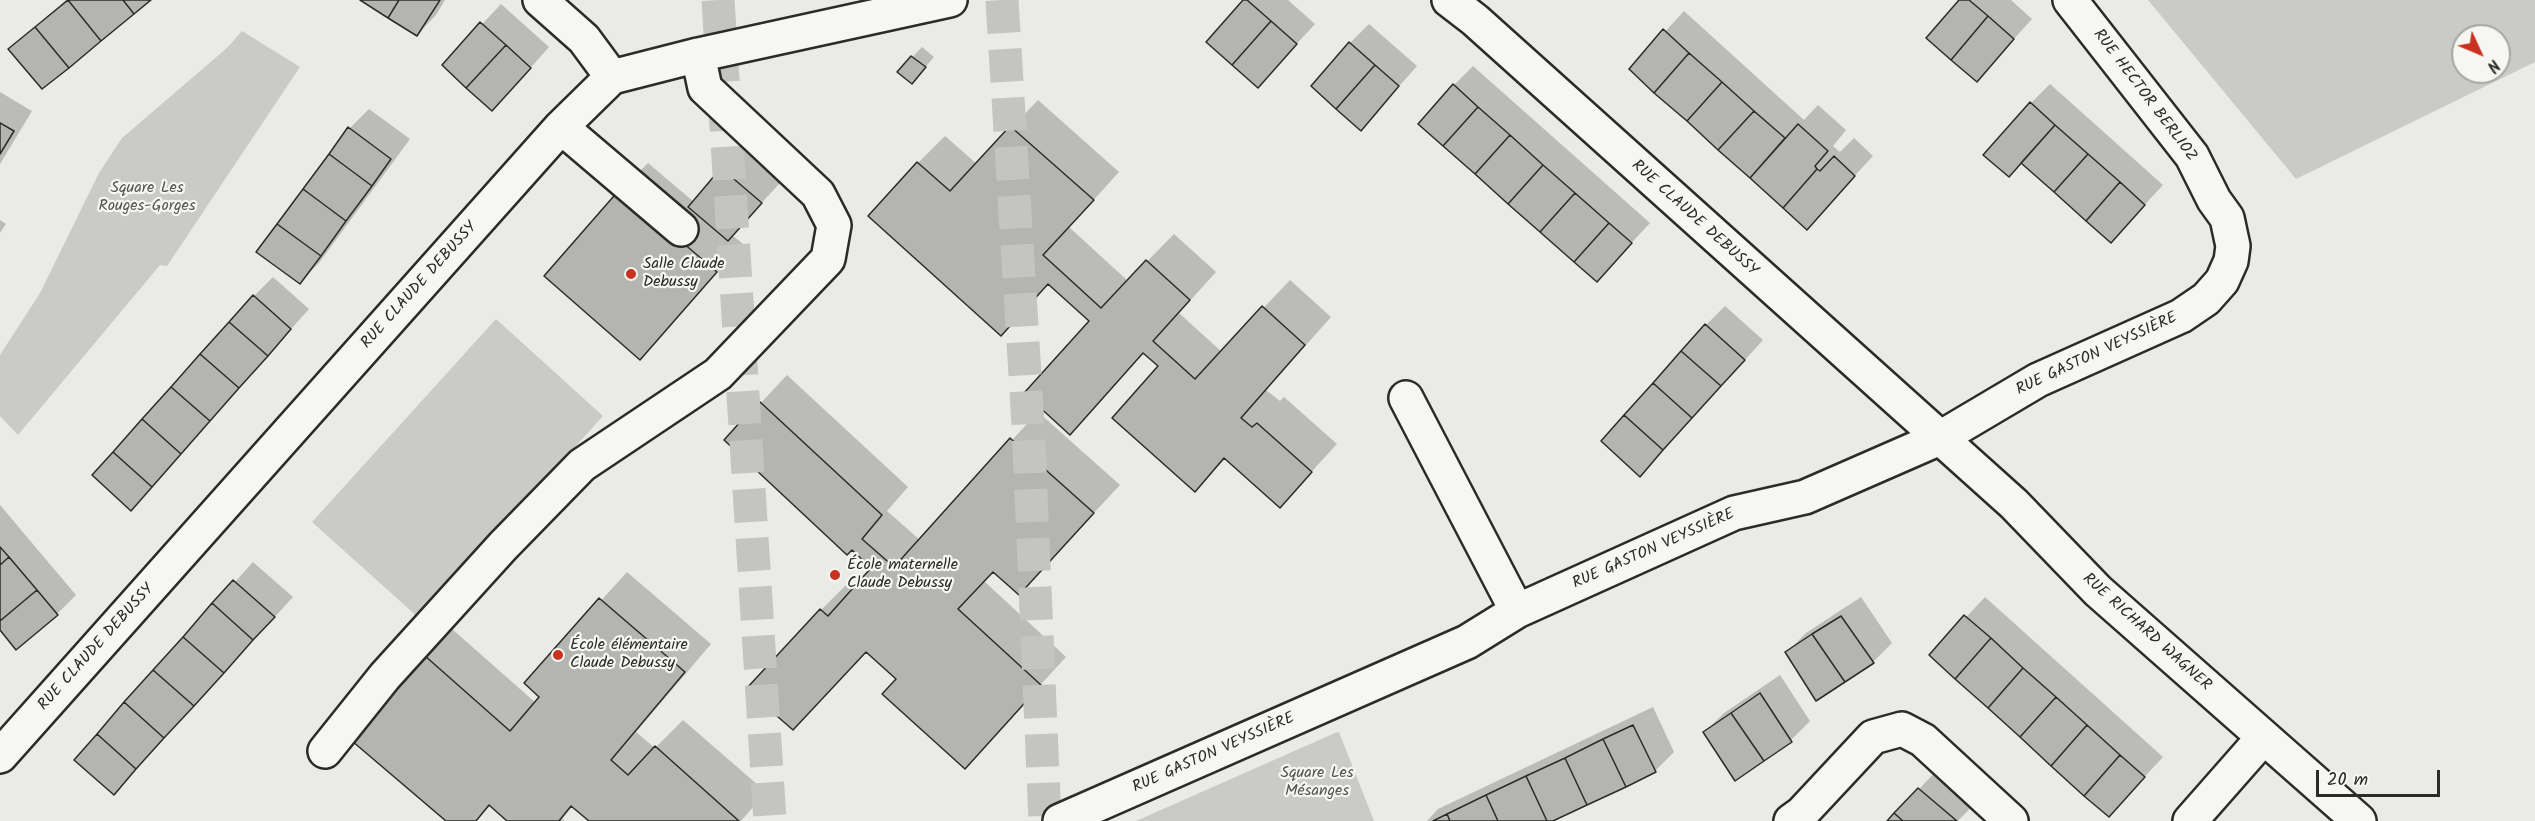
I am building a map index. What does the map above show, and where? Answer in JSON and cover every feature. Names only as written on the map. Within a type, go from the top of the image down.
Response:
[{"type":"street","points":[[540,0],[584,39],[612,77],[698,55],[950,0]]},
{"type":"street","name":"RUE CLAUDE DEBUSSY","points":[[1449,0],[1475,20],[1940,438]]},
{"type":"street","name":"RUE HECTOR BERLIOZ","points":[[2070,0],[2192,156],[2214,200],[2227,218],[2233,246],[2231,261]]},
{"type":"street","points":[[325,751],[385,676],[503,546],[582,465],[718,374],[828,259],[834,225],[818,194],[705,88],[698,55]]},
{"type":"street","name":"RUE CLAUDE DEBUSSY","points":[[7,735],[561,127],[612,77]]},
{"type":"street","points":[[561,127],[681,229]]},
{"type":"street","name":"RUE GASTON VEYSSIÈRE","points":[[1060,821],[1467,642],[1517,611],[1734,513],[1805,497],[1940,438],[2038,380],[2194,309],[2222,280],[2231,261]]},
{"type":"street","points":[[1406,398],[1517,611]]},
{"type":"street","name":"RUE RICHARD WAGNER","points":[[1940,438],[2014,504],[2098,591],[2360,821]]},
{"type":"street","points":[[1791,821],[1802,813],[1873,737],[1902,729],[1923,740],[2011,821]]},
{"type":"street","points":[[2190,821],[2263,738]]},
{"type":"green space","points":[[2148,0],[2535,0],[2535,62],[2511,74],[2511,24],[2451,24],[2451,84],[2490,84],[2296,179]]},
{"type":"green space","name":"Square Les Rouges-Gorges","points":[[242,31],[300,67],[167,266],[160,265],[18,435],[0,416],[0,355],[40,293],[99,173],[122,138],[228,47]]},
{"type":"green space","points":[[496,319],[603,416],[420,619],[312,522]]},
{"type":"green space","name":"Square Les Mésanges","points":[[1339,732],[1374,821],[1136,821],[1335,733]]},
{"type":"building","points":[[68,0],[101,41],[69,68],[35,27]]},
{"type":"building","points":[[68,0],[123,0],[134,14],[101,41]]},
{"type":"building","points":[[123,0],[151,0],[134,14]]},
{"type":"building","points":[[360,0],[399,0],[388,18]]},
{"type":"building","points":[[399,0],[440,0],[417,36],[388,18]]},
{"type":"building","points":[[1243,0],[1247,0],[1271,21],[1232,65],[1206,42]]},
{"type":"building","points":[[1959,0],[1969,0],[1988,16],[1951,60],[1926,38]]},
{"type":"building","points":[[1988,16],[2014,39],[1977,82],[1951,60]]},
{"type":"building","points":[[1271,21],[1297,44],[1258,88],[1232,65]]},
{"type":"building","points":[[480,22],[506,45],[466,88],[442,65]]},
{"type":"building","points":[[35,27],[69,68],[42,89],[8,49]]},
{"type":"building","points":[[1663,29],[1689,53],[1654,93],[1629,69]]},
{"type":"building","points":[[1349,42],[1375,65],[1336,109],[1311,86]]},
{"type":"building","points":[[506,45],[531,68],[492,111],[466,88]]},
{"type":"building","points":[[1689,53],[1722,82],[1687,121],[1654,93]]},
{"type":"building","points":[[911,56],[926,67],[912,84],[897,72]]},
{"type":"building","points":[[1375,65],[1399,86],[1361,131],[1336,109]]},
{"type":"building","points":[[1722,82],[1754,111],[1718,150],[1687,121]]},
{"type":"building","points":[[1453,84],[1478,107],[1443,146],[1418,124]]},
{"type":"building","points":[[2030,102],[2055,125],[2009,177],[1983,155]]},
{"type":"building","points":[[1478,107],[1510,135],[1475,174],[1443,146]]},
{"type":"building","points":[[1754,111],[1785,138],[1750,178],[1718,150]]},
{"type":"building","points":[[0,123],[14,131],[0,154]]},
{"type":"building","points":[[1798,124],[1828,151],[1815,166],[1817,169],[1783,208],[1750,178]]},
{"type":"building","points":[[2055,125],[2088,154],[2054,192],[2021,163]]},
{"type":"building","points":[[1010,126],[1094,200],[1043,255],[1101,308],[1146,260],[1190,300],[1153,341],[1195,379],[1262,306],[1305,345],[1241,418],[1252,427],[1257,423],[1312,472],[1280,508],[1224,458],[1195,492],[1112,418],[1158,366],[1143,353],[1070,435],[1024,393],[1089,321],[1048,284],[1001,336],[868,216],[917,162],[950,191]]},
{"type":"building","points":[[348,127],[391,159],[372,186],[329,154]]},
{"type":"building","points":[[1510,135],[1543,165],[1508,204],[1475,174]]},
{"type":"building","points":[[329,154],[372,186],[346,221],[303,189]]},
{"type":"building","points":[[2088,154],[2120,182],[2086,221],[2054,192]]},
{"type":"building","points":[[1834,156],[1855,176],[1807,230],[1783,208],[1817,169],[1820,171]]},
{"type":"building","points":[[1543,165],[1575,193],[1540,232],[1508,204]]},
{"type":"building","points":[[721,168],[762,203],[728,241],[688,207]]},
{"type":"building","points":[[2120,182],[2145,205],[2111,243],[2086,221]]},
{"type":"building","points":[[303,189],[346,221],[321,256],[277,224]]},
{"type":"building","name":"Salle Claude Debussy","points":[[620,189],[717,272],[640,360],[544,276]]},
{"type":"building","points":[[1575,193],[1609,223],[1574,262],[1540,232]]},
{"type":"building","points":[[1609,223],[1632,243],[1597,282],[1574,262]]},
{"type":"building","points":[[277,224],[321,256],[300,284],[256,252]]},
{"type":"building","points":[[253,295],[291,329],[268,356],[229,322]]},
{"type":"building","points":[[229,322],[268,356],[239,388],[200,354]]},
{"type":"building","points":[[1705,324],[1745,360],[1721,386],[1681,351]]},
{"type":"building","points":[[1681,351],[1721,386],[1692,418],[1653,383]]},
{"type":"building","points":[[200,354],[239,388],[210,421],[171,387]]},
{"type":"building","points":[[1653,383],[1692,418],[1663,450],[1624,415]]},
{"type":"building","points":[[171,387],[210,421],[181,454],[142,419]]},
{"type":"building","points":[[759,401],[882,515],[862,539],[894,567],[1010,438],[1094,513],[1019,595],[993,572],[958,609],[1041,685],[965,769],[882,694],[896,679],[866,652],[793,730],[746,689],[820,609],[828,616],[871,568],[852,550],[847,555],[724,440]]},
{"type":"building","points":[[1624,415],[1663,450],[1640,477],[1601,441]]},
{"type":"building","points":[[142,419],[181,454],[152,487],[113,452]]},
{"type":"building","points":[[113,452],[152,487],[131,511],[92,475]]},
{"type":"building","points":[[0,547],[9,557],[0,565]]},
{"type":"building","points":[[9,557],[37,590],[0,621],[0,565]]},
{"type":"building","points":[[233,580],[275,617],[253,640],[212,603]]},
{"type":"building","points":[[37,590],[58,615],[16,650],[0,630],[0,621]]},
{"type":"building","points":[[599,598],[685,672],[611,760],[628,775],[655,746],[739,821],[589,821],[571,806],[559,821],[507,821],[489,805],[476,821],[446,821],[352,741],[424,655],[510,731],[539,697],[524,683]]},
{"type":"building","points":[[212,603],[253,640],[224,673],[183,637]]},
{"type":"building","points":[[1964,615],[1991,638],[1955,679],[1929,655]]},
{"type":"building","points":[[1841,616],[1874,663],[1845,682],[1812,634]]},
{"type":"building","points":[[1812,634],[1845,682],[1816,701],[1785,652]]},
{"type":"building","points":[[183,637],[224,673],[194,706],[153,670]]},
{"type":"building","points":[[1991,638],[2023,668],[1988,708],[1955,679]]},
{"type":"building","points":[[2023,668],[2056,697],[2020,737],[1988,708]]},
{"type":"building","points":[[153,670],[194,706],[164,738],[124,702]]},
{"type":"building","points":[[1760,693],[1792,742],[1764,761],[1731,713]]},
{"type":"building","points":[[2056,697],[2087,725],[2051,766],[2020,737]]},
{"type":"building","points":[[124,702],[164,738],[136,769],[97,734]]},
{"type":"building","points":[[1731,713],[1764,761],[1735,781],[1703,732]]},
{"type":"building","points":[[1633,725],[1656,772],[1626,787],[1603,739]]},
{"type":"building","points":[[2087,725],[2120,755],[2084,796],[2051,766]]},
{"type":"building","points":[[97,734],[136,769],[114,795],[74,760]]},
{"type":"building","points":[[1603,739],[1626,787],[1587,805],[1565,758]]},
{"type":"building","points":[[2120,755],[2145,777],[2109,817],[2084,796]]},
{"type":"building","points":[[1565,758],[1587,805],[1553,821],[1547,821],[1526,776]]},
{"type":"building","points":[[1526,776],[1547,821],[1498,821],[1486,795]]},
{"type":"building","points":[[1918,788],[1957,821],[1903,821],[1894,813]]},
{"type":"building","points":[[1486,795],[1498,821],[1450,821],[1447,814]]},
{"type":"building","points":[[1894,813],[1903,821],[1887,821]]},
{"type":"building","points":[[1447,814],[1450,821],[1433,821]]},
{"type":"tunnel","points":[[718,0],[770,821]]},
{"type":"tunnel","points":[[1002,0],[1028,424],[1045,821]]},
{"type":"place","name":"Salle Claude Debussy","points":[[631,274]]},
{"type":"place","name":"École maternelle Claude Debussy","points":[[835,575]]},
{"type":"place","name":"École élémentaire Claude Debussy","points":[[558,655]]}]
